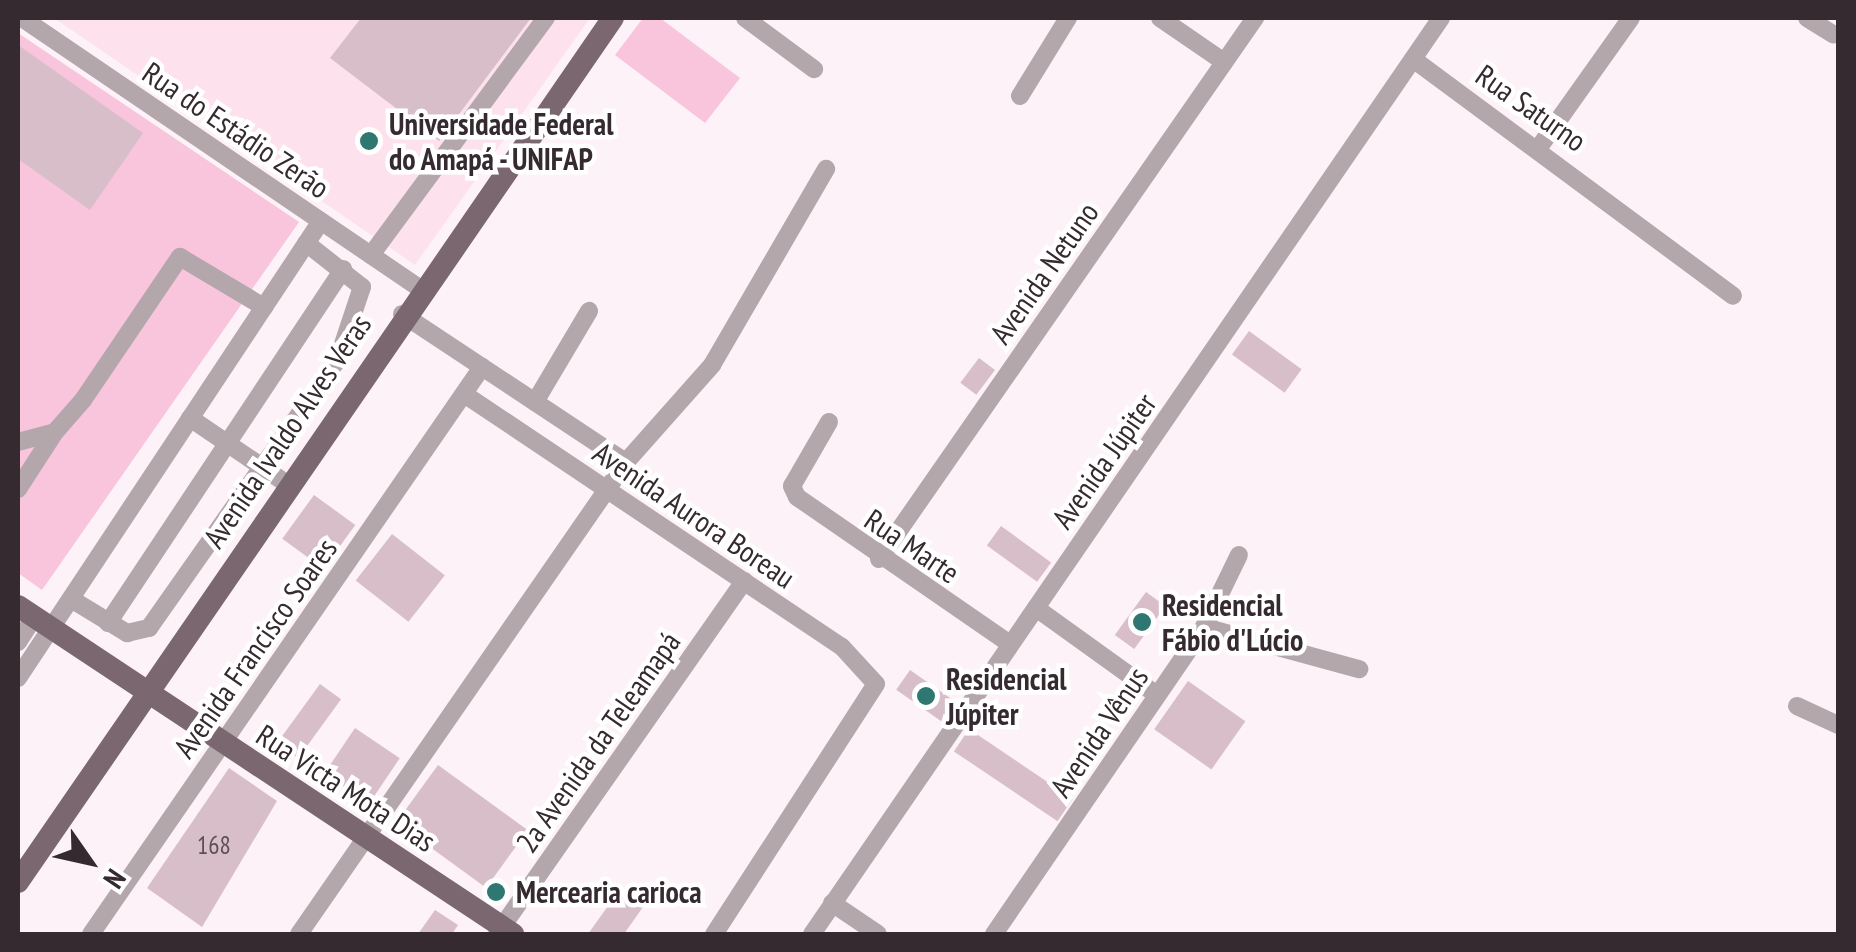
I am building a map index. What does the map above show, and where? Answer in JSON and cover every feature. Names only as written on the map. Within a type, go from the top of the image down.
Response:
[{"type":"main road","name":"Avenida Ivaldo Alves Veras","points":[[18,882],[402,314],[613,18]]},
{"type":"main road","name":"Rua Victa Mota Dias","points":[[34,617],[504,932]]},
{"type":"street","name":"Rua do Estádio Zerão","points":[[22,18],[420,288]]},
{"type":"street","points":[[371,255],[546,18]]},
{"type":"street","points":[[746,18],[814,69]]},
{"type":"street","points":[[1020,96],[1068,18]]},
{"type":"street","points":[[1160,18],[1224,62]]},
{"type":"street","name":"Avenida Netuno","points":[[879,559],[1255,18]]},
{"type":"street","name":"Avenida Júpiter","points":[[812,934],[1442,18]]},
{"type":"street","points":[[1540,146],[1631,18]]},
{"type":"street","points":[[1807,18],[1833,34]]},
{"type":"street","name":"Rua Saturno","points":[[1413,59],[1616,202],[1733,296]]},
{"type":"street","points":[[299,934],[626,462],[722,349],[826,169]]},
{"type":"street","points":[[18,642],[34,617],[71,599],[321,220]]},
{"type":"street","points":[[71,599],[127,633],[149,628],[338,358],[365,299],[343,269],[306,243]]},
{"type":"street","points":[[18,489],[54,432],[180,257],[264,307]]},
{"type":"street","points":[[108,623],[343,269]]},
{"type":"street","points":[[536,402],[589,311]]},
{"type":"street","points":[[402,314],[626,462]]},
{"type":"street","name":"Avenida Francisco Soares","points":[[91,934],[482,366]]},
{"type":"street","name":"Avenida Aurora Boreau","points":[[464,394],[859,660],[876,695],[714,934]]},
{"type":"street","points":[[190,418],[288,484]]},
{"type":"street","name":"Rua Marte","points":[[829,422],[792,486],[879,559],[1010,644]]},
{"type":"street","points":[[18,442],[54,432]]},
{"type":"street","name":"Avenida Vênus","points":[[994,934],[1204,627],[1239,555]]},
{"type":"street","name":"2a Avenida da Teleamapá","points":[[504,932],[744,581]]},
{"type":"street","points":[[1036,608],[1157,695]]},
{"type":"street","points":[[18,678],[34,617]]},
{"type":"street","points":[[1204,627],[1359,669]]},
{"type":"street","points":[[1797,706],[1838,725]]},
{"type":"street","points":[[832,903],[878,934]]},
{"type":"shaded area","name":"Universidade Federal do Amapá - UNIFAP","points":[[54,18],[590,18],[415,265]]},
{"type":"shaded area","points":[[643,18],[660,18],[740,78],[705,123],[615,55]]},
{"type":"shaded area","points":[[18,33],[299,222],[42,590],[18,573]]},
{"type":"building","points":[[361,18],[531,18],[439,141],[330,58]]},
{"type":"building","points":[[18,45],[143,133],[90,210],[18,159]]},
{"type":"building","points":[[1249,331],[1302,369],[1285,393],[1232,354]]},
{"type":"building","points":[[979,358],[995,370],[976,395],[960,383]]},
{"type":"building","points":[[314,495],[355,525],[324,569],[282,539]]},
{"type":"building","points":[[1001,526],[1051,562],[1037,582],[987,545]]},
{"type":"building","points":[[392,534],[445,575],[408,622],[356,580]]},
{"type":"building","name":"Residencial Fábio d'Lúcio","points":[[1146,592],[1165,606],[1134,649],[1115,635]]},
{"type":"building","name":"Residencial Júpiter","points":[[910,670],[955,702],[941,721],[896,690]]},
{"type":"building","points":[[1188,681],[1245,721],[1211,769],[1154,729]]},
{"type":"building","points":[[320,684],[341,699],[298,758],[277,743]]},
{"type":"building","points":[[355,728],[400,758],[369,804],[324,774]]},
{"type":"building","points":[[969,729],[1073,799],[1058,821],[954,751]]},
{"type":"building","points":[[438,765],[528,830],[486,888],[396,822]]},
{"type":"building","points":[[229,768],[277,801],[202,927],[147,888]]},
{"type":"building","points":[[618,892],[643,907],[624,934],[588,934]]},
{"type":"building","points":[[435,910],[458,925],[452,934],[418,934]]},
{"type":"place","name":"Universidade Federal do Amapá - UNIFAP","points":[[369,141]]},
{"type":"place","name":"Residencial Fábio d'Lúcio","points":[[1142,622]]},
{"type":"place","name":"Residencial Júpiter","points":[[926,696]]},
{"type":"place","name":"Mercearia carioca","points":[[496,892]]}]
